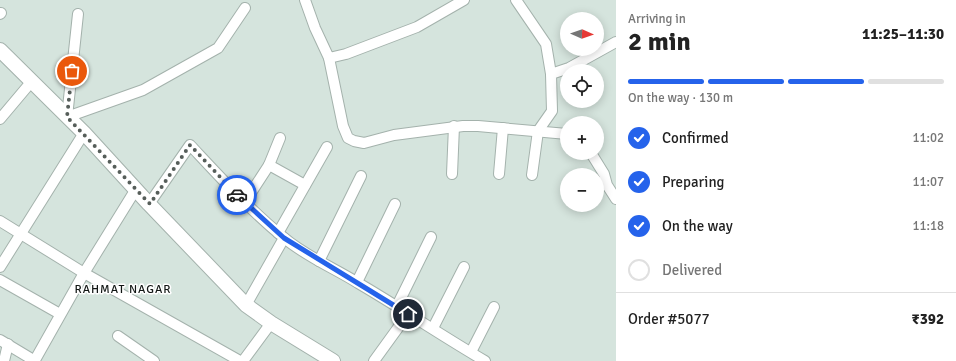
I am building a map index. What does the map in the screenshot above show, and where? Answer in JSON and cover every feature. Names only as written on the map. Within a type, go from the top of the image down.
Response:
[{"type":"street","points":[[305,0],[315,28],[329,58],[342,126],[348,138],[364,143],[394,135],[454,126],[478,126],[560,133]]},
{"type":"street","points":[[329,58],[346,54],[417,27],[464,0]]},
{"type":"street","points":[[516,0],[546,44],[551,74],[552,111],[538,131],[532,175]]},
{"type":"street","points":[[67,117],[143,90],[218,48],[245,8]]},
{"type":"street","points":[[67,117],[78,14]]},
{"type":"street","points":[[551,74],[570,68],[616,42]]},
{"type":"street","points":[[0,50],[84,133],[246,304],[271,323],[333,361]]},
{"type":"street","points":[[0,119],[32,81]]},
{"type":"street","points":[[452,174],[454,126]]},
{"type":"street","points":[[499,174],[503,128]]},
{"type":"street","points":[[0,267],[84,133]]},
{"type":"street","points":[[244,202],[269,164],[280,138]]},
{"type":"street","points":[[150,204],[190,145],[244,202],[281,236],[319,261],[357,282],[485,361]]},
{"type":"street","points":[[246,304],[281,236],[305,184],[327,147]]},
{"type":"street","points":[[595,160],[604,174],[607,185],[616,199]]},
{"type":"street","points":[[269,164],[305,184]]},
{"type":"street","points":[[319,261],[361,176]]},
{"type":"street","points":[[4,342],[35,361],[84,273],[136,189]]},
{"type":"street","points":[[357,282],[395,204]]},
{"type":"street","points":[[0,221],[84,273],[241,361],[271,323]]},
{"type":"street","points":[[396,306],[431,237]]},
{"type":"street","points":[[433,328],[464,267]]},
{"type":"street","points":[[0,280],[60,314]]},
{"type":"street","points":[[471,352],[494,307]]},
{"type":"street","points":[[374,361],[408,314]]},
{"type":"street","points":[[118,336],[154,361]]},
{"type":"street","points":[[4,342],[4,361]]},
{"type":"way so far","points":[[72,71],[67,117],[84,133],[150,204],[190,145],[237,195]]},
{"type":"district","name":"RAHMAT NAGAR","points":[[123,289]]},
{"type":"route","points":[[237,195],[284,238],[319,261],[357,282],[408,314]]}]
